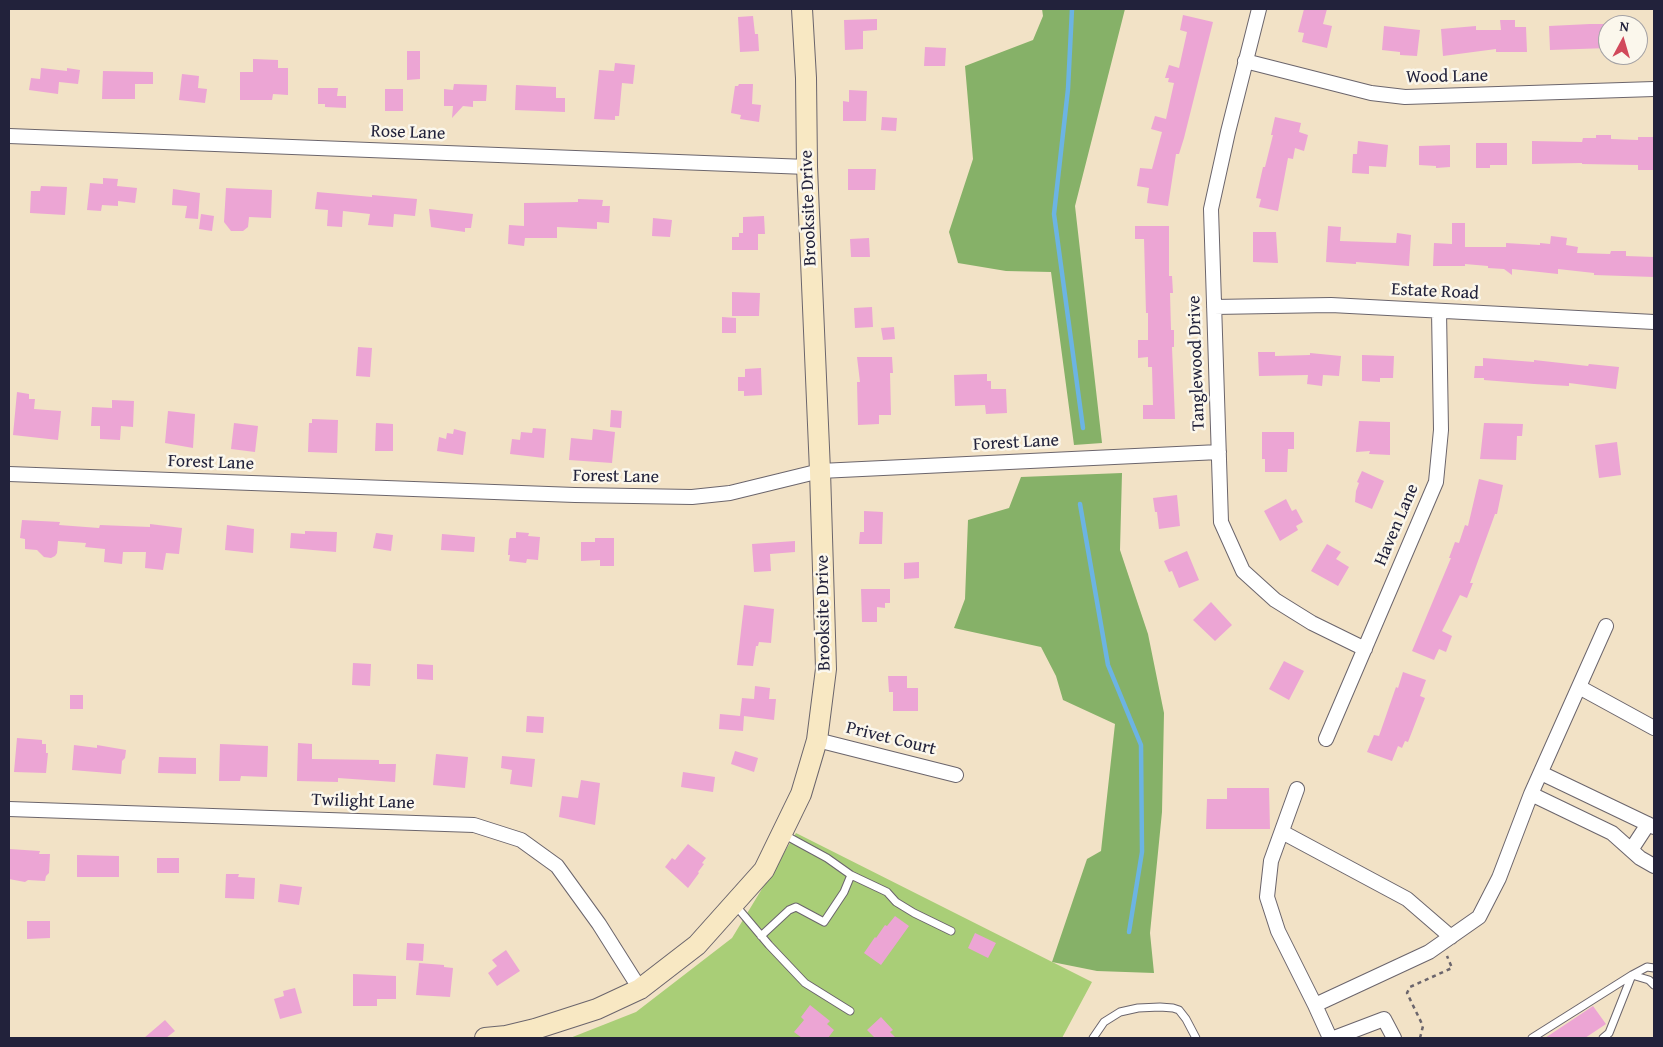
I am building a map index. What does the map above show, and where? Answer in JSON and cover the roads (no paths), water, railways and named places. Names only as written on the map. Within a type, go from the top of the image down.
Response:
[{"type":"street","name":"Brooksite Drive","points":[[485,1038],[534,1034],[598,1009],[640,988],[697,945],[764,870],[801,794],[817,740],[826,668],[802,9]]},
{"type":"street","name":"Tanglewood Drive","points":[[1259,9],[1211,209],[1222,522],[1243,571],[1274,600],[1312,623],[1365,648]]},
{"type":"street","name":"Wood Lane","points":[[1245,62],[1372,93],[1405,97],[1654,89]]},
{"type":"street","name":"Rose Lane","points":[[9,136],[807,166]]},
{"type":"street","name":"Estate Road","points":[[1214,307],[1331,305],[1654,322]]},
{"type":"street","name":"Haven Lane","points":[[1326,739],[1436,482],[1441,430],[1439,312]]},
{"type":"street","name":"Forest Lane","points":[[9,474],[555,494],[692,497],[730,493],[820,471],[1219,452]]},
{"type":"street","points":[[1315,1005],[1429,952],[1480,916],[1499,878],[1532,794],[1606,626]]},
{"type":"street","points":[[1579,687],[1654,728]]},
{"type":"street","name":"Privet Court","points":[[817,740],[956,775]]},
{"type":"street","points":[[1541,773],[1651,825],[1631,850]]},
{"type":"street","points":[[1298,790],[1271,860],[1267,897],[1278,931],[1330,1038]]},
{"type":"street","points":[[1532,794],[1612,834],[1640,858],[1654,866]]},
{"type":"street","name":"Twilight Lane","points":[[9,809],[474,825],[521,840],[557,866],[599,924],[640,988]]},
{"type":"street","points":[[1282,832],[1407,899],[1446,940]]},
{"type":"street","points":[[1334,1038],[1384,1019],[1394,1038]]},
{"type":"lane","points":[[782,833],[827,858],[851,875],[887,892],[896,902],[914,913],[951,930]]},
{"type":"lane","points":[[761,936],[789,910],[796,907],[824,922],[844,892],[851,875]]},
{"type":"lane","points":[[734,903],[761,936],[805,983],[850,1011]]},
{"type":"lane","points":[[1532,1038],[1632,975],[1647,967],[1654,968]]},
{"type":"lane","points":[[1632,975],[1650,980],[1654,985]]},
{"type":"lane","points":[[1602,1038],[1609,1033],[1632,975]]},
{"type":"lane","points":[[1093,1038],[1104,1022],[1120,1012],[1138,1008],[1160,1007],[1179,1010],[1196,1038]]},
{"type":"waterway","points":[[1072,9],[1068,89],[1054,214],[1083,428]]},
{"type":"waterway","points":[[1080,504],[1108,665],[1141,745],[1142,852],[1129,932]]}]
